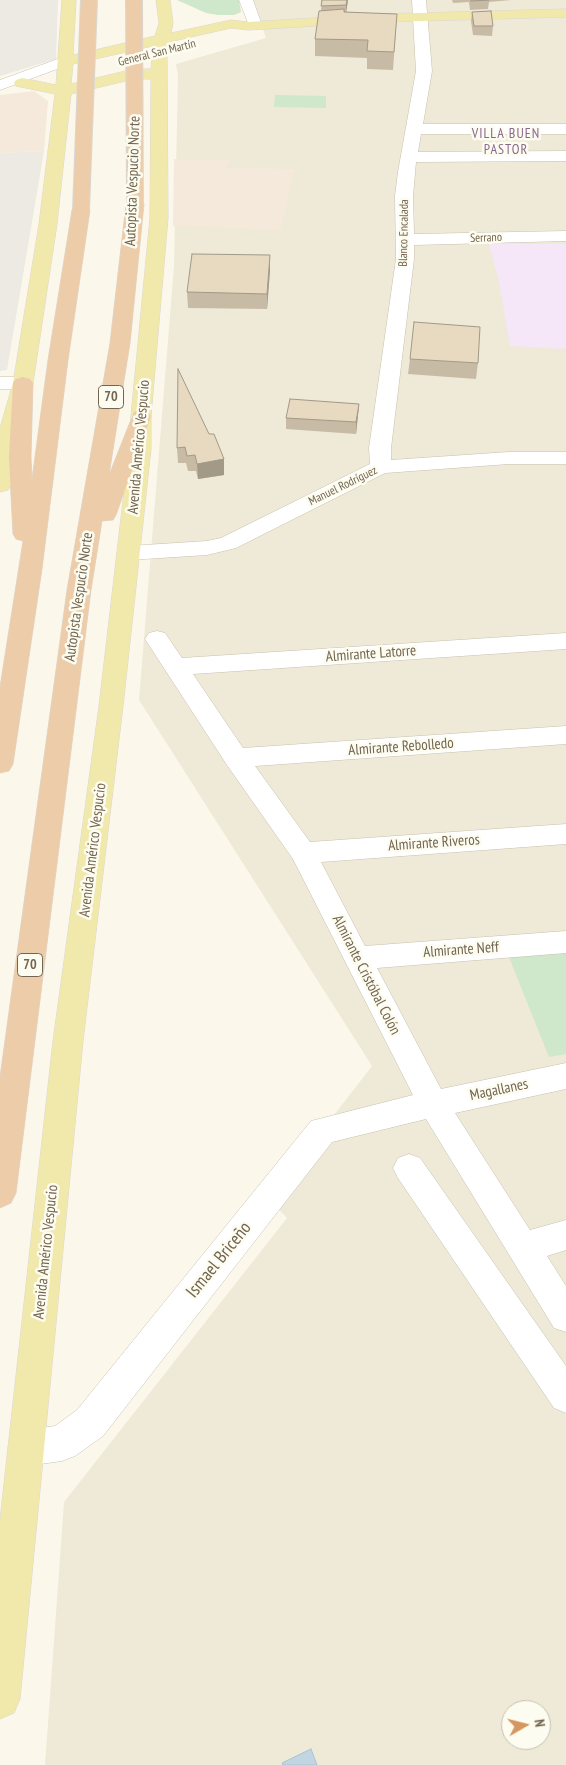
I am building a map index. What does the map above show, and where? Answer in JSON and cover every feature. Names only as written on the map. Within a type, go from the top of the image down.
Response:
[{"type":"highway","points":[[0,764],[31,569],[58,360],[80,210],[89,0]]},
{"type":"highway","name":"Autopista Vespucio Norte","points":[[0,1192],[79,590],[120,343],[135,204],[134,0]]},
{"type":"highway","points":[[23,383],[20,449],[22,524],[31,569]]},
{"type":"highway","points":[[79,590],[141,416]]},
{"type":"main road","points":[[0,485],[13,414],[23,383],[53,190],[69,0]]},
{"type":"main road","name":"Avenida Américo Vespucio","points":[[0,1699],[68,1041],[129,553],[140,450],[141,416],[159,218],[159,74],[161,46],[166,23],[163,0]]},
{"type":"main road","name":"General San Martín","points":[[64,75],[231,24],[252,25],[420,8],[566,13]]},
{"type":"main road","points":[[198,16],[231,24]]},
{"type":"main road","points":[[66,44],[136,32],[166,23]]},
{"type":"main road","name":"General San Martín","points":[[161,46],[233,34],[252,25]]},
{"type":"main road","points":[[22,83],[64,75],[118,77],[134,74],[159,74]]},
{"type":"street","points":[[246,0],[252,25]]},
{"type":"street","name":"Blanco Encalada","points":[[381,467],[380,448],[405,259],[404,196],[408,157],[424,71],[420,8]]},
{"type":"street","points":[[0,85],[64,75]]},
{"type":"street","points":[[0,85],[22,83]]},
{"type":"street","points":[[414,130],[566,129]]},
{"type":"street","points":[[408,157],[566,156]]},
{"type":"street","name":"Serrano","points":[[406,240],[566,236]]},
{"type":"street","points":[[0,383],[23,383]]},
{"type":"street","name":"Manuel Rodríguez","points":[[129,553],[207,548],[228,543],[381,467],[509,458],[566,458]]},
{"type":"street","name":"Almirante Cristóbal Colón","points":[[158,639],[236,758],[302,852],[433,1104],[566,1316]]},
{"type":"street","name":"Almirante Latorre","points":[[176,667],[566,641]]},
{"type":"street","name":"Almirante Rebolledo","points":[[236,758],[566,735]]},
{"type":"street","name":"Almirante Riveros","points":[[302,852],[566,834]]},
{"type":"street","name":"Almirante Neff","points":[[357,958],[566,942]]},
{"type":"street","name":"Magallanes","points":[[433,1104],[566,1076]]},
{"type":"street","name":"Ismael Briceño","points":[[26,1448],[62,1443],[90,1423],[322,1131],[433,1104]]},
{"type":"street","points":[[409,1168],[566,1396]]},
{"type":"street","points":[[523,1247],[566,1235]]},
{"type":"shaded area","points":[[0,0],[58,0],[56,59],[0,76]]},
{"type":"shaded area","points":[[253,0],[566,0],[566,1765],[45,1765],[64,1502],[287,1218],[269,1199],[372,1066],[139,700],[174,266],[178,75],[176,64],[266,38]]},
{"type":"shaded area","points":[[34,91],[48,101],[44,151],[0,153],[0,95]]},
{"type":"shaded area","points":[[44,151],[7,370],[0,371],[0,153]]},
{"type":"shaded area","points":[[174,159],[230,160],[226,168],[295,169],[281,230],[173,226]]},
{"type":"shaded area","points":[[489,244],[566,244],[566,349],[510,346],[499,282]]},
{"type":"green space","points":[[177,0],[239,0],[241,12],[234,15],[206,13]]},
{"type":"green space","points":[[275,95],[326,96],[326,108],[274,107]]},
{"type":"green space","points":[[566,952],[566,1054],[549,1057],[509,957]]},
{"type":"water","points":[[311,1749],[317,1765],[283,1765],[282,1763]]},
{"type":"building","points":[[322,0],[347,0],[346,5],[321,6]]},
{"type":"building","points":[[344,9],[344,12],[397,14],[394,52],[367,51],[368,40],[315,39],[319,11]]},
{"type":"building","points":[[491,11],[493,26],[474,26],[472,12]]},
{"type":"building","points":[[192,254],[270,255],[267,294],[187,292]]},
{"type":"building","points":[[414,322],[480,327],[478,363],[410,359]]},
{"type":"building","points":[[178,369],[209,434],[214,434],[224,459],[197,464],[195,455],[187,456],[185,447],[177,448]]},
{"type":"building","points":[[290,399],[359,404],[356,422],[286,418]]},
{"type":"district","name":"VILLA BUEN PASTOR","points":[[506,142]]}]
